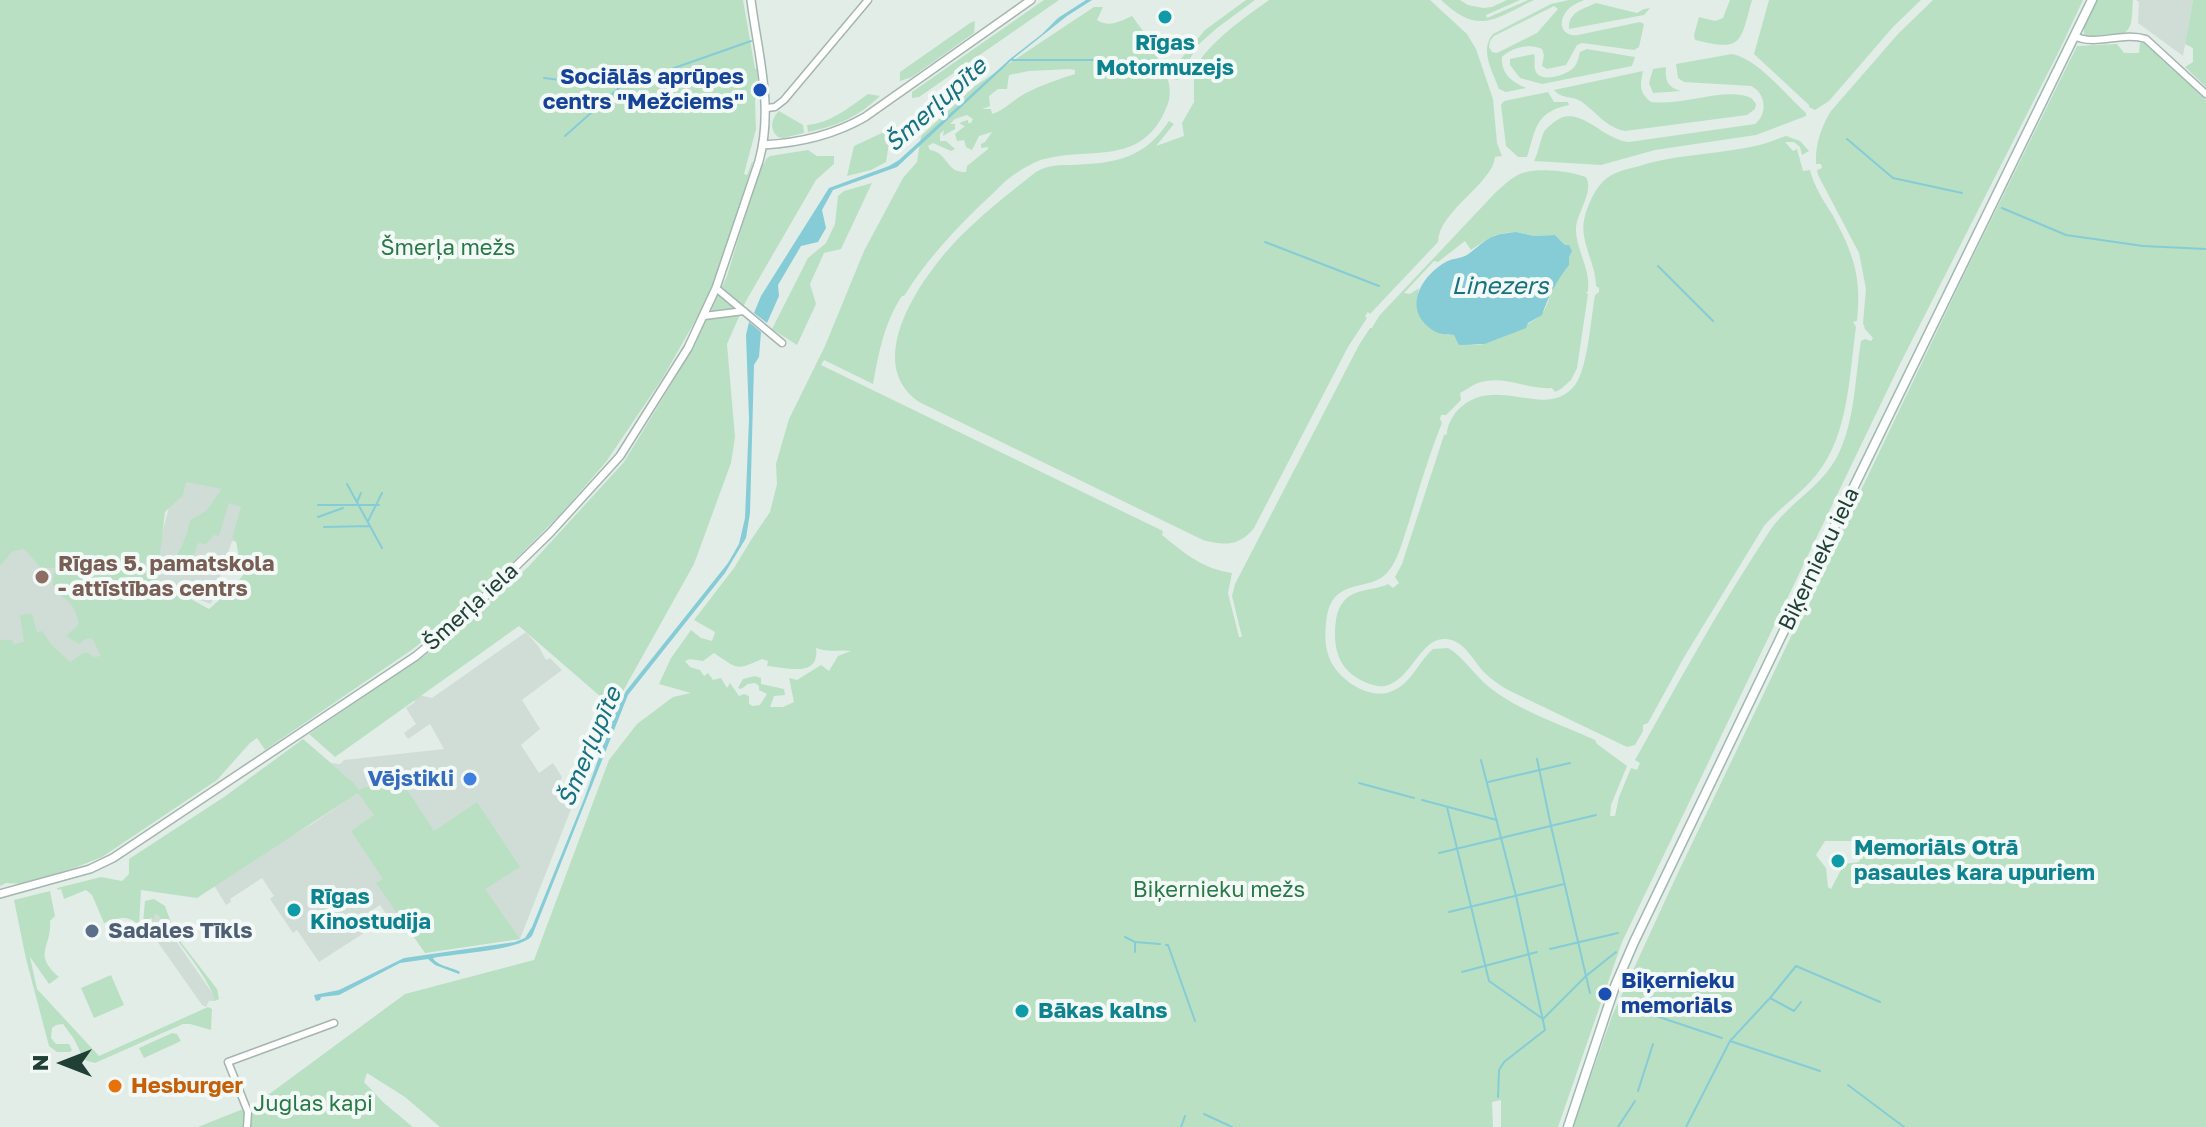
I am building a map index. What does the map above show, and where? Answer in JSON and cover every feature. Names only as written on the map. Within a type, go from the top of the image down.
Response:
[{"type":"main road","name":"Biķernieku iela","points":[[1568,1127],[1615,986],[1634,942],[2092,0]]},
{"type":"street","name":"Šmerļa iela","points":[[0,894],[104,863],[416,656],[474,607],[539,544],[620,456],[666,385],[704,316],[763,145],[767,108],[751,0]]},
{"type":"street","points":[[767,108],[775,107],[784,100],[868,0]]},
{"type":"street","points":[[763,145],[794,141],[848,127],[1031,0]]},
{"type":"street","points":[[2074,36],[2091,40],[2135,36],[2146,39],[2206,94]]},
{"type":"street","points":[[716,288],[782,343]]},
{"type":"street","points":[[704,316],[744,311]]},
{"type":"street","points":[[247,1127],[248,1112],[228,1062],[334,1023]]},
{"type":"shaded area","points":[[2136,0],[2193,0],[2183,56],[2138,23],[2139,2]]},
{"type":"shaded area","points":[[177,476],[286,505],[273,551],[232,541],[211,604],[191,597],[188,600],[150,580]]},
{"type":"shaded area","name":"Rīgas 5. pamatskola - attīstības centrs","points":[[69,492],[109,667],[0,655],[0,502]]},
{"type":"shaded area","points":[[526,632],[546,660],[550,658],[562,670],[522,700],[540,729],[521,745],[539,773],[553,763],[562,777],[557,790],[575,799],[520,939],[463,946],[425,934],[399,933],[380,905],[356,921],[364,933],[319,962],[297,930],[293,933],[270,899],[274,896],[262,878],[230,899],[231,902],[226,905],[212,882],[312,824],[359,792],[353,782],[331,763],[444,749],[430,724],[408,739],[404,733],[416,724],[406,708],[415,702],[409,693],[432,698]]},
{"type":"shaded area","points":[[154,914],[158,915],[215,997],[215,1001],[209,1001],[206,1007],[145,924],[145,921],[151,921]]},
{"type":"green space","name":"Šmerļa mežs","points":[[0,0],[743,0],[757,69],[756,90],[759,92],[755,101],[756,129],[744,174],[747,175],[753,162],[714,288],[662,379],[606,462],[560,515],[483,592],[413,649],[265,750],[257,738],[217,780],[102,857],[24,884],[6,883],[0,886],[0,640],[12,640],[14,644],[24,642],[20,615],[32,614],[37,632],[42,631],[70,662],[83,653],[101,656],[92,638],[79,644],[66,636],[79,624],[73,608],[54,588],[55,568],[41,568],[24,549],[13,551],[0,566]],"holes":[[[186,482],[222,489],[206,511],[190,520],[183,544],[169,565],[187,574],[198,543],[206,544],[214,535],[219,536],[229,503],[241,507],[232,538],[236,541],[239,558],[249,567],[233,588],[209,609],[157,580],[165,512],[183,495]]]},
{"type":"green space","points":[[1044,0],[1059,0],[919,97],[912,98],[912,92]]},
{"type":"green space","points":[[1246,0],[1255,0],[1198,45],[1178,80],[1173,79],[1170,72],[1205,30]]},
{"type":"green space","points":[[1269,0],[1430,0],[1467,34],[1476,49],[1493,99],[1497,143],[1502,156],[1495,157],[1485,177],[1447,220],[1438,242],[1365,316],[1367,318],[1348,347],[1254,528],[1237,541],[1218,543],[1203,540],[919,402],[902,384],[895,362],[898,337],[906,312],[920,287],[953,244],[1002,199],[1044,168],[1102,163],[1128,156],[1149,144],[1169,121],[1174,124],[1156,146],[1184,136],[1182,123],[1194,102],[1192,71],[1218,40]]},
{"type":"green space","points":[[1441,0],[1460,0],[1483,8],[1507,0],[1520,0],[1486,15],[1487,18],[1534,0],[1497,18],[1477,21],[1454,11]]},
{"type":"green space","points":[[1584,0],[1570,8],[1563,17],[1563,29],[1573,35],[1640,22],[1644,24],[1639,47],[1634,50],[1582,43],[1577,45],[1566,65],[1547,69],[1542,66],[1542,49],[1532,46],[1516,48],[1502,57],[1503,68],[1512,80],[1526,88],[1506,92],[1499,89],[1488,61],[1489,40],[1493,34],[1551,4]],"holes":[[[1554,6],[1558,9],[1537,33],[1497,53],[1492,52],[1489,47],[1494,36]]]},
{"type":"green space","points":[[1730,0],[1752,0],[1737,41],[1722,45],[1695,40],[1699,17],[1715,21],[1723,18]]},
{"type":"green space","points":[[1769,0],[1921,0],[1893,27],[1829,101],[1815,110],[1754,54]]},
{"type":"green space","name":"Biķernieku mežs","points":[[1933,0],[2083,0],[1901,362],[1622,942],[1558,1127],[1501,1127],[1501,1100],[1492,1102],[1493,1127],[440,1127],[405,1097],[367,1073],[364,1082],[413,1127],[250,1127],[253,1106],[405,994],[534,960],[609,760],[637,724],[673,697],[691,693],[659,684],[671,658],[691,630],[701,638],[712,641],[715,632],[694,620],[734,568],[770,512],[777,484],[776,464],[789,419],[825,346],[864,251],[903,178],[917,162],[921,136],[975,86],[1094,7],[1103,7],[1097,20],[1106,23],[1132,16],[1158,57],[1155,63],[1143,68],[1149,78],[1166,74],[1170,95],[1153,131],[1127,148],[1040,160],[1004,182],[943,244],[902,296],[886,327],[873,384],[824,360],[821,365],[1163,531],[1162,535],[1194,559],[1232,573],[1228,593],[1239,637],[1242,637],[1232,596],[1235,584],[1370,328],[1511,179],[1541,170],[1586,177],[1587,195],[1576,227],[1587,274],[1588,294],[1577,368],[1571,380],[1555,392],[1552,388],[1497,380],[1478,383],[1460,393],[1461,400],[1446,415],[1441,415],[1442,423],[1395,562],[1380,578],[1346,589],[1332,601],[1325,639],[1331,663],[1344,678],[1362,690],[1381,694],[1404,684],[1433,649],[1448,648],[1501,696],[1595,740],[1627,766],[1611,805],[1610,816],[1615,816],[1631,768],[1637,770],[1640,763],[1635,760],[1733,588],[1769,532],[1785,512],[1823,477],[1844,442],[1861,341],[1871,341],[1873,338],[1863,323],[1866,289],[1859,253],[1818,175],[1817,170],[1822,168],[1821,164],[1816,164],[1817,150],[1831,111],[1898,34]],"holes":[[[1070,69],[1075,70],[1075,74],[1032,90],[992,114],[991,109],[982,109],[990,106],[989,96],[998,89],[1007,89],[1009,75]],[[967,115],[973,119],[971,123],[968,120],[961,122],[965,126],[955,134],[957,141],[964,140],[966,147],[972,150],[979,136],[992,132],[981,144],[981,148],[988,149],[967,166],[966,172],[954,169],[928,146],[933,143],[951,151],[955,149],[946,141],[940,141],[944,130],[943,136],[955,129],[955,124],[950,124]],[[1502,234],[1555,235],[1565,245],[1544,311],[1513,332],[1483,344],[1471,344],[1454,335],[1434,330],[1420,315],[1419,288],[1410,294],[1404,293],[1434,261],[1438,262],[1465,241],[1471,250]],[[816,648],[851,651],[838,656],[829,671],[821,665],[797,680],[789,678],[794,702],[783,707],[770,707],[774,696],[785,695],[784,689],[761,684],[761,678],[743,679],[738,688],[755,683],[759,690],[767,694],[760,705],[753,706],[749,704],[749,696],[739,696],[730,683],[727,688],[721,678],[713,680],[708,673],[704,676],[685,661],[703,661],[714,653],[741,667],[762,659],[768,661],[767,666],[800,669],[813,664]]]},
{"type":"green space","points":[[2097,0],[2133,0],[2131,22],[2126,32],[2108,37],[2084,34],[2084,26]]},
{"type":"green space","points":[[2193,0],[2206,0],[2206,87],[2185,67],[2193,62],[2193,48],[2185,44]]},
{"type":"green space","points":[[1596,3],[1637,13],[1650,8],[1644,15],[1569,29],[1574,15]]},
{"type":"green space","points":[[975,21],[974,33],[912,77],[900,81],[900,72]]},
{"type":"green space","points":[[2140,43],[2146,43],[2206,100],[2206,1127],[1573,1127],[1612,1016],[1675,879],[2077,46],[2117,44],[2124,53],[2139,53]],"holes":[[[1825,841],[1851,841],[1865,848],[1859,862],[1844,864],[1831,889],[1828,887],[1826,868],[1816,855]]]},
{"type":"green space","points":[[1587,49],[1635,57],[1632,66],[1542,84],[1520,78],[1510,65],[1510,59],[1534,54],[1536,72],[1543,77],[1553,77],[1573,68],[1580,52]]},
{"type":"green space","points":[[1732,54],[1762,70],[1806,116],[1756,135],[1655,150],[1601,165],[1534,161],[1545,130],[1563,117],[1582,119],[1619,140],[1629,142],[1755,124],[1762,115],[1764,104],[1760,93],[1751,86],[1684,82],[1678,78],[1676,64]]},
{"type":"green space","points":[[1666,67],[1668,82],[1681,91],[1653,93],[1649,83],[1653,69]]},
{"type":"green space","points":[[1643,71],[1641,88],[1651,102],[1735,94],[1751,98],[1756,104],[1755,109],[1747,115],[1625,131],[1607,123],[1579,100],[1560,95],[1554,90]]},
{"type":"green space","points":[[1548,92],[1554,102],[1568,102],[1569,105],[1543,117],[1535,130],[1527,157],[1518,157],[1506,146],[1501,105],[1504,101]]},
{"type":"green space","points":[[868,94],[880,96],[847,120],[808,132],[807,125],[832,118]]},
{"type":"green space","points":[[779,111],[803,125],[804,133],[778,137],[772,124]]},
{"type":"green space","points":[[884,132],[890,137],[886,162],[871,170],[847,176],[854,146]]},
{"type":"green space","points":[[1786,136],[1800,141],[1809,151],[1802,155],[1800,147],[1794,142],[1785,142],[1793,151],[1797,149],[1803,171],[1810,170],[1845,241],[1857,278],[1857,321],[1853,322],[1856,327],[1842,423],[1828,458],[1817,474],[1764,526],[1648,723],[1643,725],[1635,745],[1627,747],[1506,689],[1488,676],[1453,640],[1437,640],[1429,645],[1402,676],[1385,686],[1367,683],[1352,674],[1338,656],[1336,648],[1338,611],[1344,601],[1354,594],[1388,584],[1393,588],[1399,583],[1395,577],[1444,435],[1456,412],[1471,400],[1486,395],[1549,399],[1563,395],[1575,385],[1586,355],[1595,295],[1599,292],[1583,228],[1589,203],[1599,186],[1614,174],[1649,163],[1750,147]]},
{"type":"green space","points":[[808,150],[817,156],[834,156],[834,164],[816,180],[746,301],[727,344],[735,437],[731,463],[694,564],[608,718],[599,709],[601,697],[519,626],[335,757],[309,734],[450,638],[529,566],[624,462],[692,350],[727,276],[761,164],[770,156]]},
{"type":"green space","points":[[872,183],[841,249],[824,253],[810,284],[816,304],[797,345],[772,329],[808,258],[826,243],[835,224],[838,196],[844,191]]},
{"type":"green space","points":[[303,739],[359,790],[404,785],[434,831],[477,802],[520,867],[485,889],[520,939],[425,953],[376,883],[383,879],[351,831],[374,815],[358,793],[197,898],[141,890],[139,925],[126,918],[104,923],[92,895],[86,890],[64,899],[61,889],[58,890],[57,888],[101,877],[122,881],[129,874],[129,859],[224,797]]},
{"type":"green space","points":[[50,891],[55,916],[50,921],[45,956],[46,962],[59,977],[49,984],[30,957],[37,989],[99,1056],[208,1007],[212,1009],[211,1030],[183,1024],[95,1063],[84,1060],[63,1024],[52,1028],[51,1038],[56,1044],[69,1044],[72,1050],[57,1052],[49,1046],[14,900]]},
{"type":"green space","points":[[154,899],[165,906],[176,936],[217,989],[219,999],[215,1001],[199,969],[158,915],[143,923],[145,901]]},
{"type":"green space","points":[[111,975],[124,1005],[94,1018],[81,988]]},
{"type":"green space","points":[[172,1033],[177,1034],[181,1041],[144,1058],[139,1048]]},
{"type":"green space","points":[[243,1109],[246,1116],[244,1127],[198,1127]]},
{"type":"water","points":[[1086,0],[1092,0],[1014,58],[897,167],[833,190],[822,210],[826,228],[818,242],[801,246],[778,285],[779,296],[767,323],[754,313],[761,296],[829,188],[899,160],[1010,59],[1058,18]]},
{"type":"water","name":"Linezers","points":[[1516,232],[1534,236],[1555,235],[1572,251],[1569,265],[1553,289],[1542,315],[1528,323],[1526,328],[1485,344],[1459,345],[1454,335],[1438,333],[1426,324],[1417,306],[1421,287],[1427,278],[1447,261],[1467,255],[1493,236]]},
{"type":"water","points":[[749,322],[761,332],[759,357],[754,365],[750,513],[746,538],[725,573],[628,695],[532,936],[501,948],[433,958],[459,974],[428,959],[400,963],[339,995],[321,997],[316,1001],[314,995],[339,990],[404,958],[525,938],[626,691],[728,563],[739,544],[745,518],[749,419],[746,335]]},
{"type":"waterway","points":[[544,78],[620,87],[751,41]]},
{"type":"waterway","points":[[1012,60],[1151,60]]},
{"type":"waterway","points":[[565,136],[619,88]]},
{"type":"waterway","points":[[1847,139],[1893,178],[1962,193]]},
{"type":"waterway","points":[[2002,208],[2066,235],[2143,246],[2206,249]]},
{"type":"waterway","points":[[1265,242],[1379,286]]},
{"type":"waterway","points":[[1658,266],[1713,321]]},
{"type":"waterway","points":[[347,484],[382,548]]},
{"type":"waterway","points":[[357,502],[361,493]]},
{"type":"waterway","points":[[368,521],[382,493]]},
{"type":"waterway","points":[[318,505],[379,505]]},
{"type":"waterway","points":[[318,517],[343,508]]},
{"type":"waterway","points":[[324,527],[370,526]]},
{"type":"waterway","name":"Šmerļupīte","points":[[615,699],[619,706]]},
{"type":"waterway","points":[[1537,759],[1590,993]]},
{"type":"waterway","points":[[1481,760],[1516,896],[1545,1030],[1504,1062],[1499,1070],[1498,1097]]},
{"type":"waterway","points":[[1488,782],[1570,763]]},
{"type":"waterway","points":[[1359,783],[1414,798]]},
{"type":"waterway","points":[[1422,800],[1497,820]]},
{"type":"waterway","points":[[1447,807],[1489,981],[1543,1019],[1586,976],[1616,952]]},
{"type":"waterway","points":[[1439,853],[1596,815]]},
{"type":"waterway","points":[[1449,912],[1564,884]]},
{"type":"waterway","points":[[1550,949],[1618,933]]},
{"type":"waterway","points":[[1125,937],[1135,942],[1160,944]]},
{"type":"waterway","points":[[1135,942],[1135,952]]},
{"type":"waterway","points":[[1166,945],[1195,1021]]},
{"type":"waterway","points":[[1462,972],[1537,952]]},
{"type":"waterway","points":[[1801,1002],[1794,1011],[1770,998],[1796,966],[1880,1002]]},
{"type":"waterway","points":[[1686,1127],[1730,1041],[1769,999]]},
{"type":"waterway","points":[[1641,1011],[1722,1038]]},
{"type":"waterway","points":[[1730,1041],[1820,1071]]},
{"type":"waterway","points":[[1638,1091],[1653,1044]]},
{"type":"waterway","points":[[1848,1085],[1904,1127]]},
{"type":"waterway","points":[[1618,1127],[1635,1101]]},
{"type":"waterway","points":[[1204,1114],[1232,1127]]},
{"type":"waterway","points":[[1181,1127],[1185,1116]]},
{"type":"place","name":"Rīgas Motormuzejs","points":[[1165,17]]},
{"type":"place","name":"Sociālās aprūpes centrs \"Mežciems\"","points":[[760,90]]},
{"type":"place","name":"Rīgas 5. pamatskola - attīstības centrs","points":[[42,577]]},
{"type":"place","name":"Vējstikli","points":[[470,779]]},
{"type":"place","name":"Memoriāls Otrā pasaules kara upuriem","points":[[1838,861]]},
{"type":"place","name":"Rīgas Kinostudija","points":[[294,910]]},
{"type":"place","name":"Sadales Tīkls","points":[[92,931]]},
{"type":"place","name":"Biķernieku memoriāls","points":[[1605,994]]},
{"type":"place","name":"Bākas kalns","points":[[1022,1011]]},
{"type":"place","name":"Hesburger","points":[[115,1086]]},
{"type":"park label","name":"Juglas kapi","points":[[313,1104]]}]
